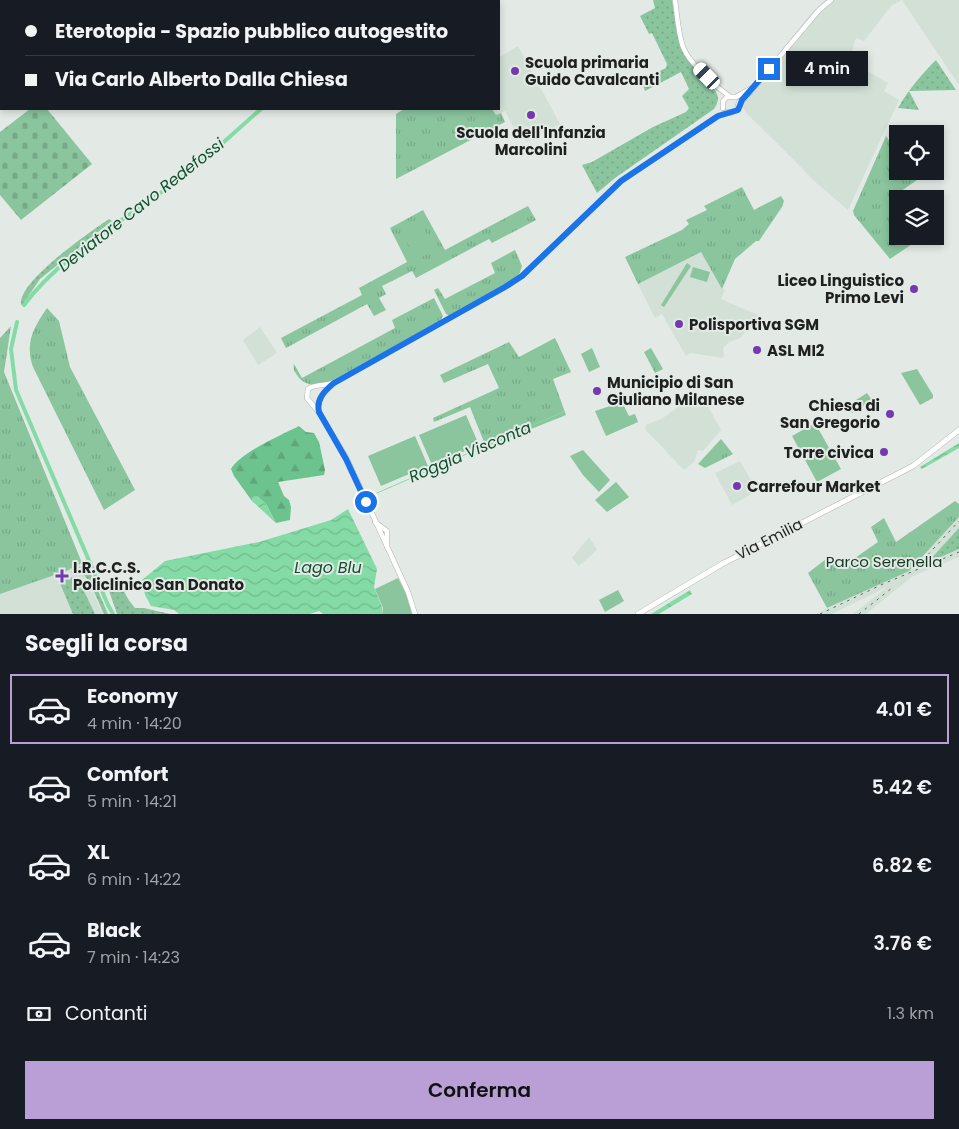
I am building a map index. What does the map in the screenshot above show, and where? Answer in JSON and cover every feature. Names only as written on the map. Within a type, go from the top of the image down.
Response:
[{"type":"main road","name":"Via Emilia","points":[[638,614],[722,564],[913,466],[959,430]]},
{"type":"street","points":[[674,0],[684,48],[690,58],[721,90],[729,96],[736,97],[757,84]]},
{"type":"street","points":[[319,412],[319,400],[322,394],[334,383],[522,276],[621,181],[718,116],[738,110],[740,104],[819,10],[831,0]]},
{"type":"street","points":[[718,116],[723,108],[724,100],[721,90]]},
{"type":"street","points":[[724,100],[729,96]]},
{"type":"street","points":[[736,97],[740,104]]},
{"type":"street","points":[[723,108],[728,113]]},
{"type":"street","points":[[334,383],[318,387],[312,386],[307,391],[307,398],[319,412],[346,459],[416,614]]},
{"type":"street","points":[[318,387],[322,394]]},
{"type":"street","points":[[312,402],[319,400]]},
{"type":"street","points":[[375,522],[387,531],[387,547]]},
{"type":"street","points":[[380,534],[381,530],[384,529]]},
{"type":"street","points":[[380,534],[387,535]]},
{"type":"shaded area","points":[[825,0],[902,0],[891,6],[864,41],[856,38],[852,51],[854,63],[888,83],[884,91],[899,100],[848,210],[814,181],[746,113],[736,96],[748,89],[756,81],[813,11]]},
{"type":"shaded area","points":[[902,0],[959,0],[959,85]]},
{"type":"shaded area","points":[[518,46],[560,124],[527,142],[521,130],[516,132],[505,111],[496,116],[493,110],[500,110],[500,56]]},
{"type":"shaded area","points":[[701,252],[722,289],[725,290],[721,299],[760,316],[740,338],[729,342],[723,348],[723,358],[690,353],[686,356],[662,314],[655,318],[638,284]]},
{"type":"shaded area","points":[[260,327],[277,353],[258,365],[243,340]]},
{"type":"shaded area","points":[[701,394],[721,430],[703,451],[698,450],[694,462],[684,470],[645,429],[646,425],[663,418],[693,396]]},
{"type":"shaded area","points":[[740,461],[757,491],[732,505],[715,473]]},
{"type":"shaded area","points":[[959,517],[959,528],[928,562],[959,549],[959,557],[913,576],[866,614],[853,614],[887,587],[832,614],[816,614],[880,583],[921,558]]},
{"type":"shaded area","points":[[589,537],[597,550],[579,566],[572,558]]},
{"type":"shaded area","name":"I.R.C.C.S. Policlinico San Donato","points":[[78,561],[103,614],[0,614],[0,591]]},
{"type":"green space","points":[[653,0],[672,0],[677,32],[683,51],[686,57],[713,87],[718,98],[717,102],[714,109],[615,178],[597,193],[582,165],[592,162],[653,127],[686,112],[689,108],[682,96],[689,89],[681,72],[645,91],[641,80],[666,68],[667,64],[652,33],[649,34],[640,16],[655,8]]},
{"type":"green space","points":[[936,60],[956,90],[909,91]]},
{"type":"green space","points":[[909,91],[919,110],[898,108]]},
{"type":"green space","points":[[29,110],[48,110],[92,164],[21,220],[0,195],[0,132]]},
{"type":"green space","points":[[402,110],[493,110],[496,115],[501,113],[505,122],[396,179],[396,114]]},
{"type":"green space","points":[[886,136],[889,140],[889,180],[917,180],[903,190],[889,190],[889,245],[911,245],[890,259],[854,215],[853,211]]},
{"type":"green space","points":[[742,187],[754,210],[781,196],[784,201],[759,241],[756,241],[735,259],[722,289],[701,252],[638,284],[625,257],[682,230],[689,224],[686,220],[707,210],[704,206]]},
{"type":"green space","points":[[528,206],[536,220],[492,243],[489,239],[416,278],[412,271],[382,286],[386,294],[379,298],[386,310],[374,316],[367,304],[286,348],[281,338],[362,295],[359,288],[407,262],[390,228],[423,210],[445,250]]},
{"type":"green space","points":[[109,219],[112,221],[40,279],[21,305],[23,295],[42,271],[56,258]]},
{"type":"green space","points":[[421,223],[435,250],[416,260],[402,233]]},
{"type":"green space","points":[[515,250],[522,266],[519,275],[450,316],[446,314],[434,290],[438,288],[445,299],[495,273],[491,263]]},
{"type":"green space","points":[[687,263],[691,266],[664,307],[661,305]]},
{"type":"green space","points":[[693,267],[710,272],[707,282],[690,277]]},
{"type":"green space","points":[[434,298],[443,316],[440,321],[333,380],[323,384],[309,384],[300,379],[294,371],[294,364],[302,378],[395,328],[392,320]]},
{"type":"green space","points":[[47,308],[59,321],[70,367],[135,490],[104,510],[33,367],[30,343],[34,329]]},
{"type":"green space","points":[[11,326],[4,372],[82,563],[66,571],[0,594],[0,338]]},
{"type":"green space","points":[[555,338],[571,372],[553,379],[566,415],[486,447],[470,407],[434,422],[433,418],[499,388],[488,364],[444,383],[440,375],[509,342],[519,357]]},
{"type":"green space","points":[[592,348],[600,367],[589,372],[581,354]]},
{"type":"green space","points":[[651,348],[663,369],[655,373],[644,352]]},
{"type":"green space","points":[[917,369],[933,395],[933,398],[920,405],[901,373]]},
{"type":"green space","points":[[867,393],[872,400],[852,413],[848,405]]},
{"type":"green space","points":[[622,402],[629,416],[635,414],[638,422],[606,436],[595,411]]},
{"type":"green space","points":[[466,415],[479,445],[432,465],[419,435]]},
{"type":"green space","points":[[815,423],[841,469],[817,482],[792,436]]},
{"type":"green space","points":[[299,426],[306,432],[314,433],[319,442],[325,470],[324,475],[278,482],[291,507],[290,520],[276,523],[266,504],[257,496],[253,497],[252,501],[231,469],[252,451]]},
{"type":"green space","points":[[415,436],[428,466],[381,486],[368,456]]},
{"type":"green space","points":[[721,439],[733,454],[705,468],[698,464]]},
{"type":"green space","points":[[583,450],[610,480],[599,492],[583,475],[570,456]]},
{"type":"green space","points":[[616,482],[629,497],[607,512],[595,500]]},
{"type":"green space","name":"Parco Serenella","points":[[955,501],[959,504],[959,517],[909,571],[827,608],[808,573],[830,556],[839,569],[878,542],[871,527],[884,518],[896,542]]},
{"type":"green space","points":[[959,528],[959,549],[927,563]]},
{"type":"green space","points":[[888,549],[895,556],[882,568],[876,561]]},
{"type":"green space","points":[[88,567],[108,614],[104,614],[87,578],[79,570]]},
{"type":"green space","points":[[76,577],[79,581],[95,614],[73,614],[59,581]]},
{"type":"green space","points":[[398,578],[406,594],[412,614],[383,614],[383,608],[375,589]]},
{"type":"green space","points":[[119,582],[135,608],[144,608],[170,614],[117,614],[107,585]]},
{"type":"green space","points":[[618,590],[624,601],[605,612],[599,600]]},
{"type":"water","points":[[959,443],[959,448],[922,469],[920,467]]},
{"type":"water","points":[[257,496],[266,504],[276,523],[252,501],[253,497]]},
{"type":"water","name":"Lago Blu","points":[[348,509],[377,569],[374,587],[383,614],[323,614],[319,611],[310,614],[179,614],[174,610],[151,606],[145,595],[142,580],[165,561],[259,542],[331,520]]},
{"type":"water","points":[[690,590],[692,594],[659,614],[651,614]]},
{"type":"waterway","name":"Deviatore Cavo Redefossi","points":[[24,305],[39,287],[75,254],[185,175],[260,110]]},
{"type":"waterway","name":"Deviatore Cavo Redefossi","points":[[17,322],[11,349],[16,390],[113,614]]},
{"type":"waterway","name":"Roggia Visconta","points":[[377,493],[563,412]]},
{"type":"waterway","points":[[72,571],[93,562]]},
{"type":"railway","points":[[923,560],[959,521]]},
{"type":"railway","points":[[820,614],[883,584],[959,552]]},
{"type":"railway","points":[[859,614],[892,588]]},
{"type":"place","name":"Scuola primaria Guido Cavalcanti","points":[[515,71]]},
{"type":"place","name":"Scuola dell'Infanzia Marcolini","points":[[531,115]]},
{"type":"place","name":"Liceo Linguistico Primo Levi","points":[[914,289]]},
{"type":"place","name":"Polisportiva SGM","points":[[679,324]]},
{"type":"place","name":"ASL MI2","points":[[757,350]]},
{"type":"place","name":"Municipio di San Giuliano Milanese","points":[[597,391]]},
{"type":"place","name":"Chiesa di San Gregorio","points":[[890,414]]},
{"type":"place","name":"Torre civica","points":[[884,452]]},
{"type":"place","name":"Carrefour Market","points":[[737,486]]},
{"type":"place","name":"I.R.C.C.S. Policlinico San Donato","points":[[62,576]]},
{"type":"route","points":[[366,502],[346,459],[319,412],[318,401],[323,392],[334,383],[522,276],[527,269],[621,181],[718,116],[738,110],[742,100],[769,69]]}]
